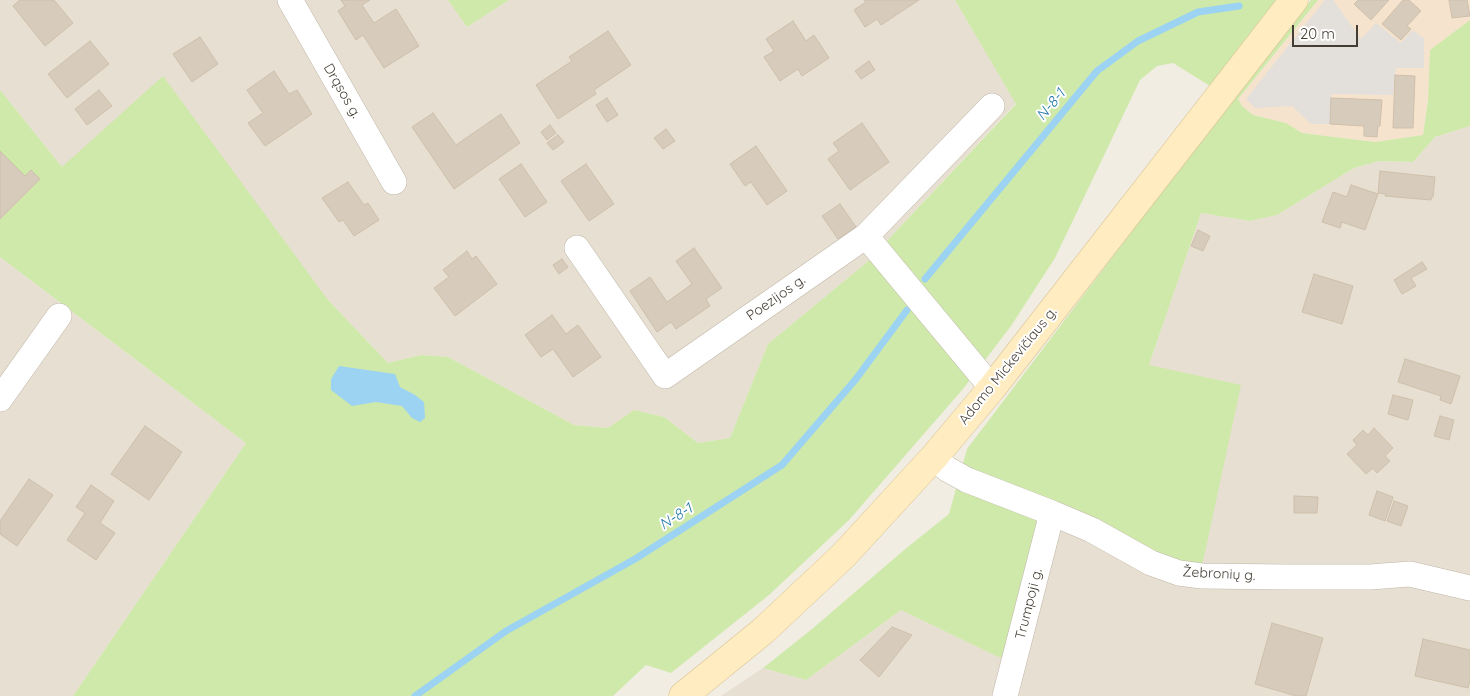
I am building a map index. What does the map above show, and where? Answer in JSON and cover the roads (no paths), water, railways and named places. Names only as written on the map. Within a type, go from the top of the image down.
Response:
[{"type":"main road","name":"Adomo Mickevičiaus g.","points":[[683,696],[763,631],[844,554],[934,457],[992,388],[1294,0]]},
{"type":"street","name":"Drąsos g.","points":[[290,0],[394,182]]},
{"type":"street","name":"Poezijos g.","points":[[577,248],[665,376],[866,236],[992,106]]},
{"type":"street","points":[[866,236],[992,388]]},
{"type":"street","points":[[0,399],[60,316]]},
{"type":"street","name":"Žebronių g.","points":[[934,457],[947,469],[967,480],[1052,512],[1092,530],[1151,563],[1179,573],[1202,576],[1287,577],[1370,577],[1410,574],[1470,588]]},
{"type":"street","name":"Trumpoji g.","points":[[1005,696],[1052,512]]},
{"type":"water","points":[[339,366],[395,374],[400,387],[424,402],[425,418],[420,422],[412,418],[402,406],[376,402],[352,406],[331,390],[331,379]]},
{"type":"waterway","name":"N-8-1","points":[[925,279],[1097,71],[1138,41],[1198,12],[1239,6]]},
{"type":"waterway","name":"N-8-1","points":[[415,696],[506,631],[635,559],[782,465],[856,379],[907,310]]}]
